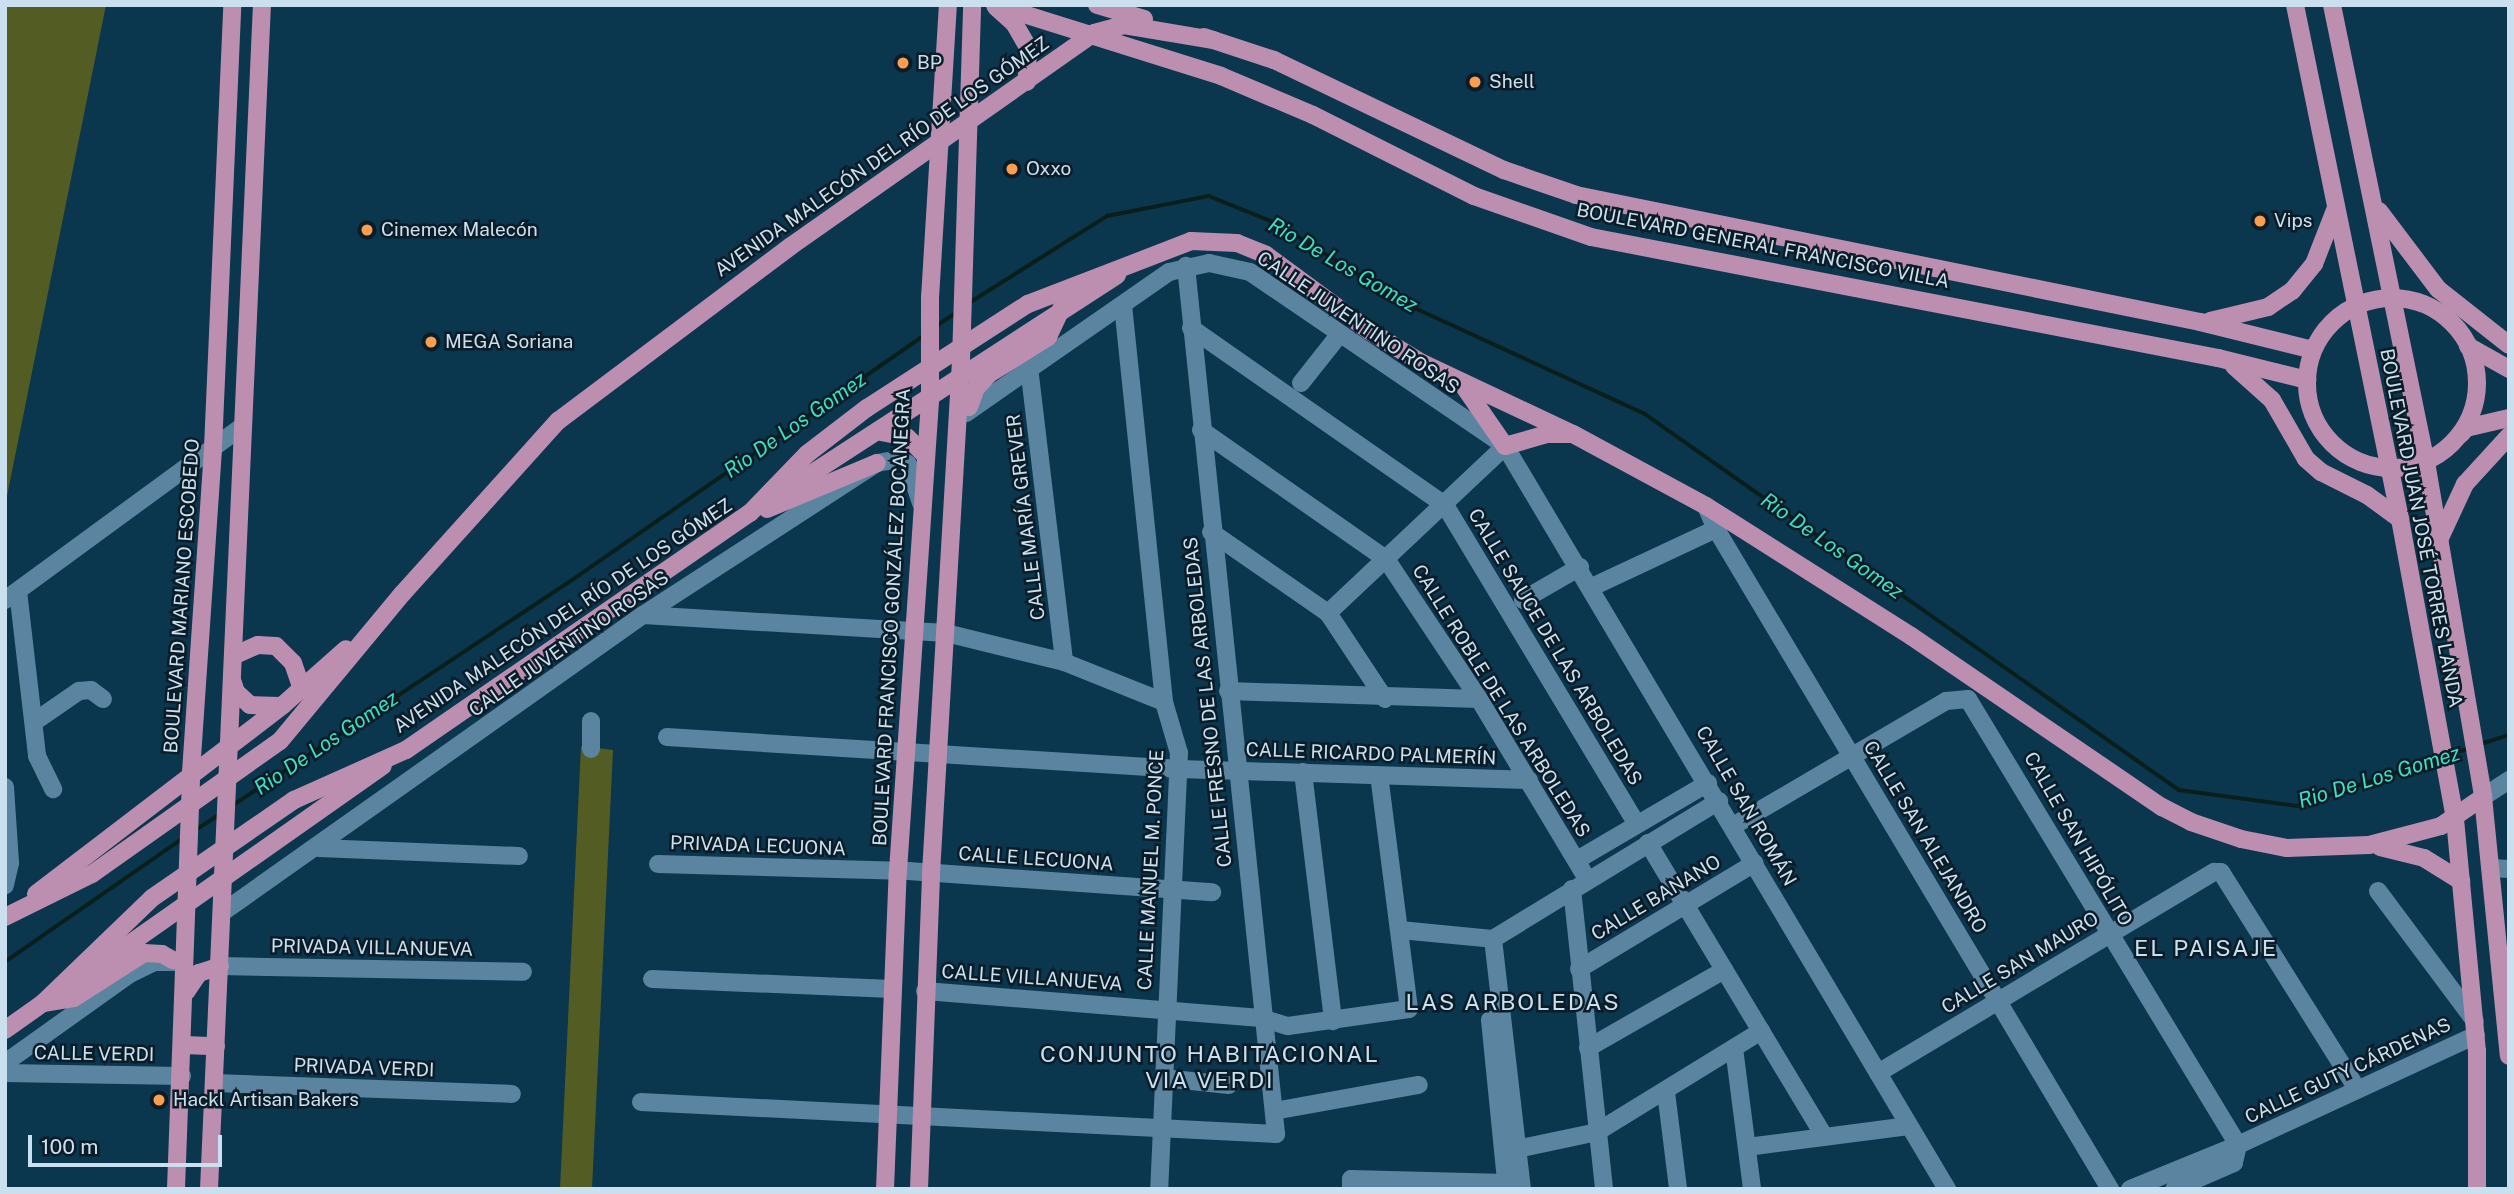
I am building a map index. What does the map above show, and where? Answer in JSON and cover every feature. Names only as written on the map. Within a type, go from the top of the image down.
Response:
[{"type":"main road","name":"BOULEVARD MARIANO ESCOBEDO","points":[[176,1189],[185,995],[180,962],[186,904],[193,729],[213,448],[233,5]]},
{"type":"main road","points":[[209,1189],[230,751],[244,345],[262,5]]},
{"type":"main road","name":"BOULEVARD FRANCISCO GONZÁLEZ BOCANEGRA","points":[[885,1189],[898,871],[926,456],[930,298],[943,142],[948,5]]},
{"type":"main road","points":[[919,1189],[925,991],[960,369],[972,5]]},
{"type":"main road","points":[[994,5],[1024,37],[1031,57],[1027,82]]},
{"type":"main road","name":"BOULEVARD GENERAL FRANCISCO VILLA","points":[[994,5],[1094,33],[1266,93],[1474,195],[1591,237],[2218,358],[2307,380]]},
{"type":"main road","name":"BOULEVARD GENERAL FRANCISCO VILLA","points":[[1097,5],[1274,60],[1504,170],[1576,195],[2200,322],[2313,350]]},
{"type":"main road","name":"BOULEVARD JUAN JOSÉ TORRES LANDA","points":[[2295,5],[2400,519],[2455,819],[2475,1028],[2476,1189]]},
{"type":"main road","name":"BOULEVARD JUAN JOSÉ TORRES LANDA","points":[[2332,5],[2426,462],[2483,797],[2500,869],[2509,1056]]},
{"type":"main road","points":[[1094,33],[1125,25],[1214,40]]},
{"type":"main road","name":"AVENIDA MALECÓN DEL RÍO DE LOS GÓMEZ","points":[[10,914],[92,874],[259,758],[300,720],[403,593],[526,453],[591,393],[875,185],[943,142],[1094,33]]},
{"type":"main road","points":[[2371,196],[2393,235],[2429,280],[2473,321],[2509,345]]},
{"type":"main road","points":[[2200,322],[2248,314],[2292,291],[2314,264],[2335,210]]},
{"type":"main road","name":"AVENIDA MALECÓN DEL RÍO DE LOS GÓMEZ","points":[[5,1030],[43,1003],[152,898],[294,800],[406,750],[750,513],[824,439],[1028,304],[1154,253],[1211,240],[1237,243],[1265,255],[1368,330],[1461,383],[1573,434],[1706,506],[1911,636],[2162,807],[2216,832],[2263,844],[2311,848],[2370,845]]},
{"type":"main road","points":[[750,513],[881,432],[929,390],[960,369],[1154,253]]},
{"type":"main road","points":[[2509,369],[2468,346],[2437,311],[2393,298],[2357,305],[2326,328],[2313,350],[2307,380],[2311,410],[2326,438],[2350,458],[2390,469],[2426,462],[2466,428],[2509,418]]},
{"type":"main road","points":[[969,407],[976,388],[989,373],[1048,337],[1061,309]]},
{"type":"main road","points":[[217,326],[225,338],[244,345]]},
{"type":"main road","points":[[2456,439],[2475,402],[2476,373],[2468,346]]},
{"type":"main road","points":[[2218,358],[2261,386],[2306,459],[2321,472],[2367,495],[2400,519]]},
{"type":"main road","points":[[1461,383],[1505,446],[1547,434],[1573,434]]},
{"type":"main road","points":[[881,432],[907,437],[926,456]]},
{"type":"main road","points":[[2439,540],[2465,484],[2509,436]]},
{"type":"main road","points":[[750,513],[792,502],[877,463]]},
{"type":"main road","points":[[10,914],[166,791],[191,778],[230,751],[302,689],[403,593]]},
{"type":"main road","points":[[233,656],[258,645],[276,646],[293,663],[302,689]]},
{"type":"main road","points":[[231,678],[236,692],[250,705],[284,705]]},
{"type":"main road","points":[[166,791],[193,729]]},
{"type":"main road","points":[[43,1003],[406,750]]},
{"type":"main road","points":[[2370,845],[2415,835],[2455,819],[2483,797]]},
{"type":"main road","points":[[2370,845],[2412,854],[2461,881]]},
{"type":"main road","points":[[43,1003],[74,998],[144,953],[162,954],[180,962]]},
{"type":"main road","points":[[185,995],[198,973],[220,966]]},
{"type":"main road","points":[[183,1045],[216,1046]]},
{"type":"street","name":"CALLE JUVENTINO ROSAS","points":[[1186,266],[1230,265],[1250,272],[1505,446]]},
{"type":"street","points":[[951,518],[961,497],[964,416],[969,407],[1186,266]]},
{"type":"street","name":"CALLE FRESNO DE LAS ARBOLEDAS","points":[[1160,1126],[1276,1134],[1261,1018],[1186,266]]},
{"type":"street","name":"CALLE MANUEL M. PONCE","points":[[1123,305],[1164,702],[1177,738],[1180,769],[1171,889],[1158,1189]]},
{"type":"street","name":"CALLE SAUCE DE LAS ARBOLEDAS","points":[[1191,328],[1446,505],[1637,824]]},
{"type":"street","points":[[1301,383],[1339,335]]},
{"type":"street","name":"CALLE MARÍA GREVER","points":[[1029,367],[1064,662]]},
{"type":"street","points":[[53,789],[39,765],[11,596],[241,427]]},
{"type":"street","name":"CALLE ROBLE DE LAS ARBOLEDAS","points":[[1201,430],[1386,559],[1479,699],[1577,860],[1580,884]]},
{"type":"street","points":[[1328,613],[1446,505],[1505,446]]},
{"type":"street","name":"CALLE SAN ROMÁN","points":[[1505,446],[1592,587],[1947,1189]]},
{"type":"street","points":[[877,463],[900,459],[908,464],[922,509]]},
{"type":"street","name":"CALLE JUVENTINO ROSAS","points":[[223,912],[319,848],[643,615],[877,463]]},
{"type":"street","name":"CALLE SAN ALEJANDRO","points":[[1706,506],[1716,529],[2110,1189]]},
{"type":"street","points":[[1592,587],[1716,529]]},
{"type":"street","points":[[1211,532],[1328,613],[1385,699]]},
{"type":"street","points":[[1523,600],[1580,567]]},
{"type":"street","points":[[643,615],[946,633],[1064,662],[1164,702]]},
{"type":"street","points":[[34,722],[79,691],[91,690],[103,699]]},
{"type":"street","points":[[1228,691],[1385,699],[1479,699]]},
{"type":"street","name":"CALLE SAN HIPÓLITO","points":[[1852,755],[1946,701],[1968,699],[2238,1145]]},
{"type":"street","points":[[591,721],[591,749]]},
{"type":"street","name":"CALLE RICARDO PALMERÍN","points":[[667,737],[905,754],[1238,772],[1529,780]]},
{"type":"street","points":[[1733,826],[1852,755]]},
{"type":"street","points":[[1303,772],[1333,1021]]},
{"type":"street","points":[[1379,776],[1400,930],[1487,940],[1719,801]]},
{"type":"street","points":[[2483,797],[2509,780]]},
{"type":"street","points":[[1577,860],[1708,783]]},
{"type":"street","points":[[5,787],[10,863],[5,885]]},
{"type":"street","points":[[1648,844],[1824,1136]]},
{"type":"street","points":[[319,848],[519,856]]},
{"type":"street","name":"CALLE BANANO","points":[[1579,969],[1755,863]]},
{"type":"street","name":"PRIVADA LECUONA","points":[[658,864],[898,871]]},
{"type":"street","name":"CALLE LECUONA","points":[[898,871],[1212,892]]},
{"type":"street","name":"CALLE SAN MAURO","points":[[1878,1073],[2214,872],[2221,872],[2357,1089]]},
{"type":"street","points":[[1580,884],[1579,969],[1604,1189]]},
{"type":"street","points":[[2378,891],[2475,1028]]},
{"type":"street","name":"CALLE VILLANUEVA","points":[[925,991],[1166,1008],[1261,1018],[1288,1026],[1333,1021],[1409,1009],[1400,930]]},
{"type":"street","points":[[1487,940],[1517,1149],[1512,1187]]},
{"type":"street","points":[[1487,940],[1512,1187]]},
{"type":"street","points":[[5,1063],[130,974],[155,962],[180,962]]},
{"type":"street","name":"PRIVADA VILLANUEVA","points":[[220,966],[523,972]]},
{"type":"street","points":[[1588,1048],[1724,970]]},
{"type":"street","points":[[652,979],[892,989]]},
{"type":"street","name":"CALLE GUTY CÁRDENAS","points":[[2130,1189],[2238,1145],[2357,1089],[2475,1028]]},
{"type":"street","points":[[1517,1149],[1597,1132],[1666,1092],[1761,1031]]},
{"type":"street","points":[[1734,1048],[1752,1189]]},
{"type":"street","name":"CALLE VERDI","points":[[5,1073],[182,1076]]},
{"type":"street","points":[[1163,1078],[1229,1084]]},
{"type":"street","name":"PRIVADA VERDI","points":[[215,1083],[512,1094]]},
{"type":"street","points":[[1274,1111],[1419,1085]]},
{"type":"street","points":[[1666,1092],[1678,1189]]},
{"type":"street","points":[[641,1102],[1160,1126]]},
{"type":"street","points":[[1747,1147],[1909,1126]]},
{"type":"street","name":"CALLE GUTY CÁRDENAS","points":[[2174,1189],[2234,1163],[2238,1145]]},
{"type":"street","points":[[1351,1184],[1512,1187]]},
{"type":"green space","points":[[5,5],[106,5],[5,506]]},
{"type":"green space","points":[[581,746],[613,750],[592,1189],[560,1189]]},
{"type":"waterway","name":"Rio De Los Gomez","points":[[969,303],[1107,216],[1209,196],[1278,224],[1404,303],[1645,414],[2179,790],[2297,806],[2437,759]]},
{"type":"waterway","name":"Rio De Los Gomez","points":[[938,325],[957,312]]},
{"type":"waterway","name":"Rio De Los Gomez","points":[[232,806],[568,583],[923,336]]},
{"type":"waterway","name":"Rio De Los Gomez","points":[[2481,744],[2509,735]]},
{"type":"waterway","name":"Rio De Los Gomez","points":[[2448,755],[2471,748]]},
{"type":"waterway","name":"Rio De Los Gomez","points":[[194,831],[220,814]]},
{"type":"waterway","name":"Rio De Los Gomez","points":[[5,962],[182,839]]},
{"type":"place","name":"BP","points":[[903,63]]},
{"type":"place","name":"Shell","points":[[1475,82]]},
{"type":"place","name":"Oxxo","points":[[1012,169]]},
{"type":"place","name":"Vips","points":[[2260,221]]},
{"type":"place","name":"Cinemex Malecón","points":[[367,230]]},
{"type":"place","name":"MEGA Soriana","points":[[431,342]]},
{"type":"place","name":"Hackl Artisan Bakers","points":[[159,1100]]},
{"type":"district","name":"EL PAISAJE","points":[[2206,948]]},
{"type":"district","name":"LAS ARBOLEDAS","points":[[1513,1002]]},
{"type":"district","name":"CONJUNTO HABITACIONAL VIA VERDI","points":[[1210,1067]]}]
